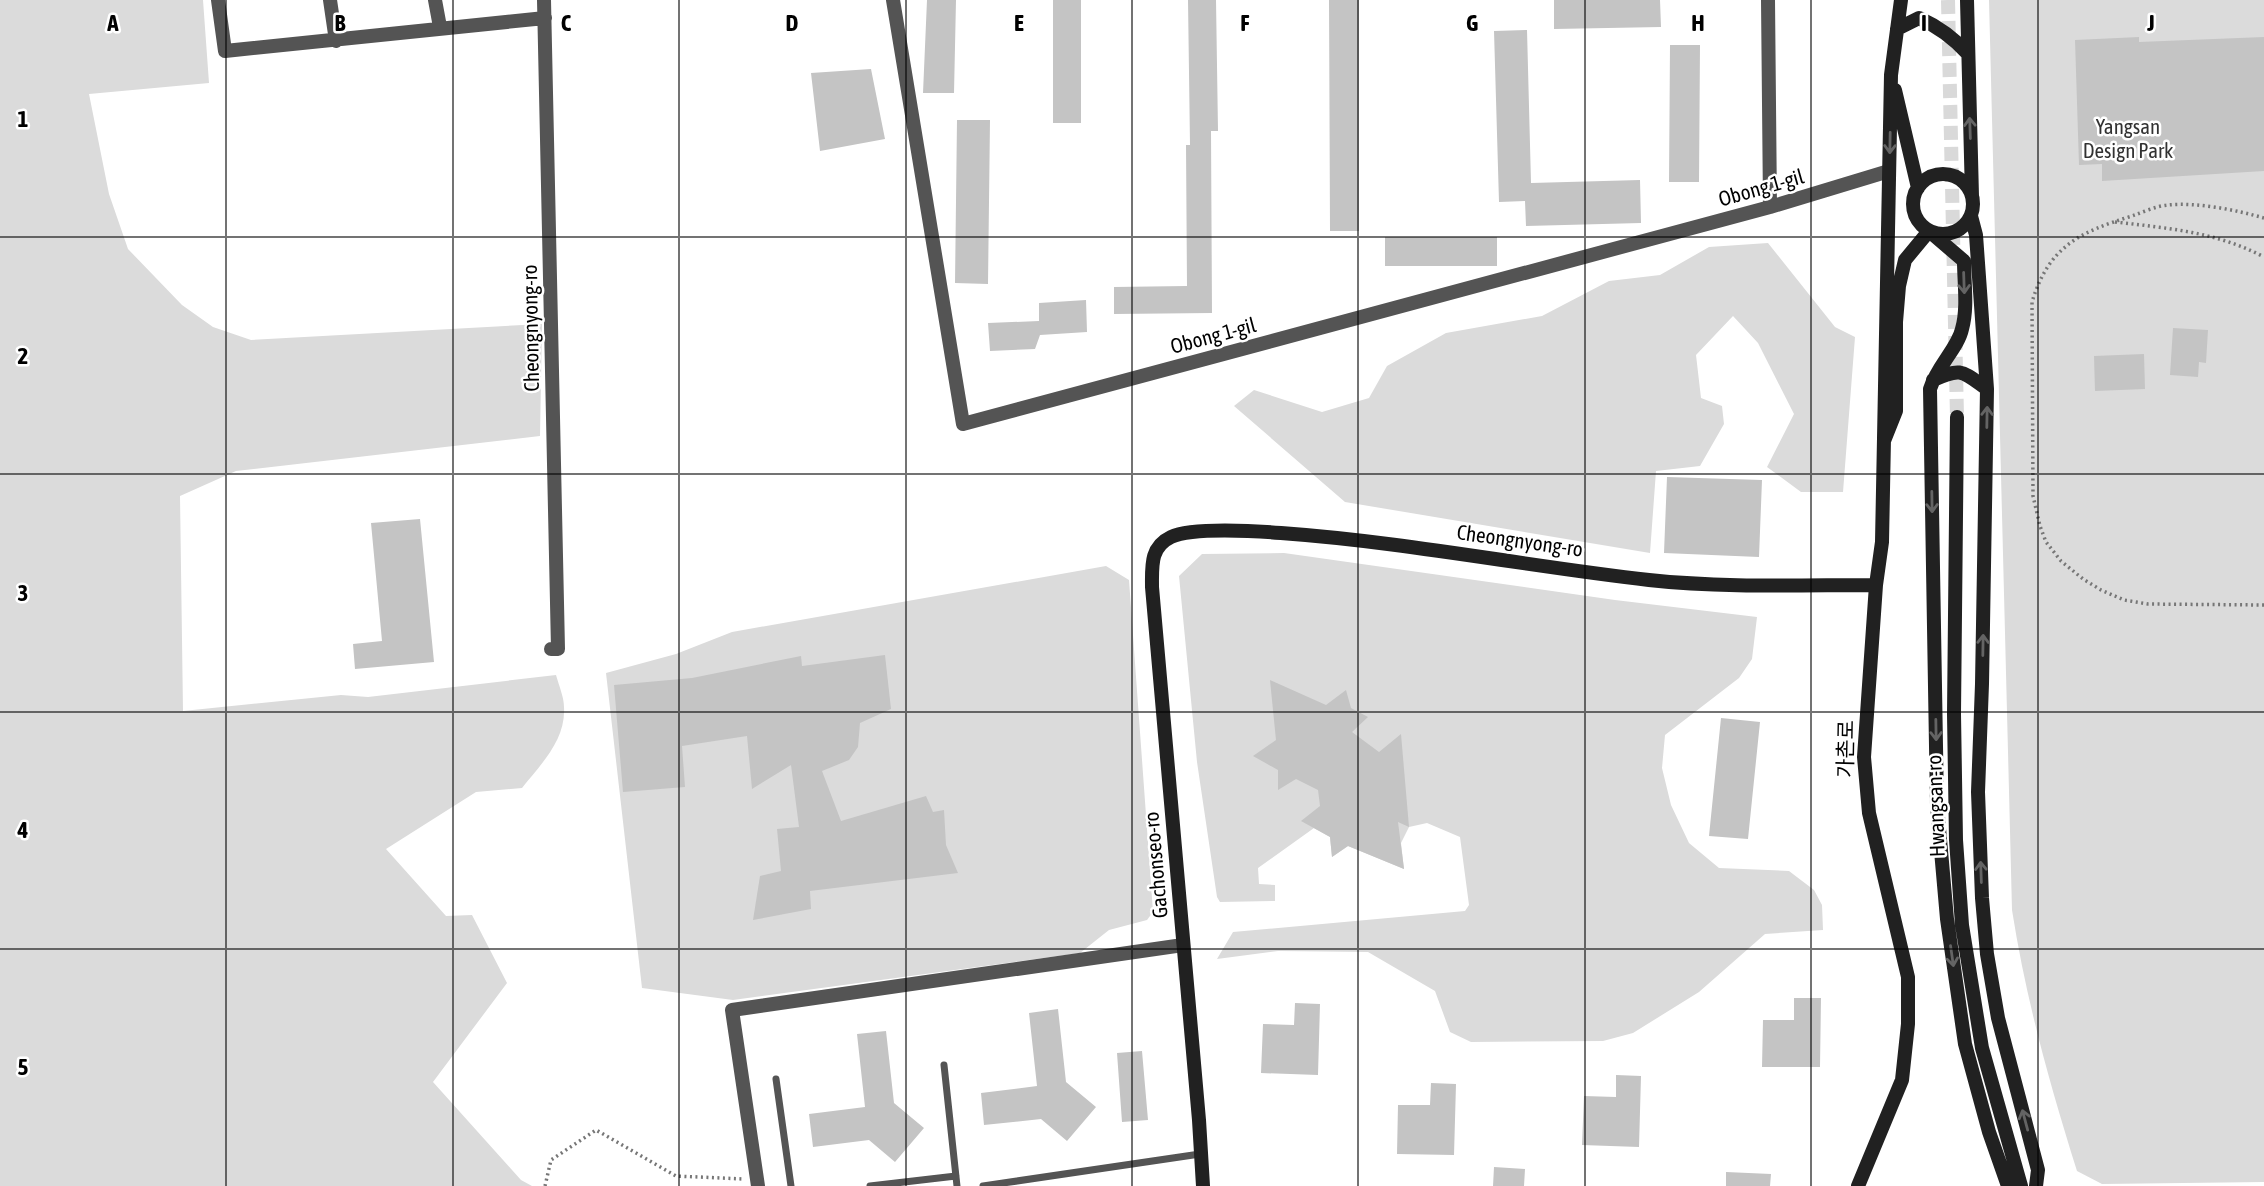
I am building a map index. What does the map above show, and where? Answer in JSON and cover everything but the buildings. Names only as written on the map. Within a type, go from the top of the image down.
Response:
[{"type":"main road","name":"가촌로","points":[[1858,1186],[1902,1080],[1908,1024],[1908,977],[1869,813],[1864,757],[1876,585],[1882,542],[1891,75],[1901,0]]},
{"type":"main road","points":[[1967,0],[1971,216],[1976,235],[1987,389],[1978,792],[1982,898],[1987,954],[1998,1018],[2038,1170],[2036,1186]]},
{"type":"main road","points":[[1897,29],[1919,18],[1938,27],[1968,54]]},
{"type":"main road","points":[[1891,75],[1918,188]]},
{"type":"main road","points":[[1972,196],[1968,187],[1953,176],[1933,176],[1918,188],[1914,197],[1916,216],[1964,261],[1965,304],[1962,331],[1930,389],[1937,805],[1947,919],[1965,1044],[1989,1132],[2008,1186]]},
{"type":"main road","points":[[1929,230],[1949,233],[1966,224],[1971,216]]},
{"type":"main road","points":[[1884,441],[1896,411],[1896,322],[1899,286],[1905,260],[1929,230]]},
{"type":"main road","points":[[1933,380],[1954,371],[1965,373],[1987,389]]},
{"type":"main road","name":"Hwangsan-ro","points":[[1957,417],[1954,714],[1956,840],[1962,925],[1982,1048],[2021,1186]]},
{"type":"main road","name":"Cheongnyong-ro","points":[[1160,543],[1173,536],[1249,531],[1357,539],[1650,580],[1745,585],[1876,585]]},
{"type":"main road","name":"Gachonseo-ro","points":[[1160,543],[1152,557],[1152,587],[1203,1186]]},
{"type":"street","points":[[218,0],[225,51],[545,18]]},
{"type":"street","points":[[330,0],[336,41]]},
{"type":"street","points":[[435,0],[440,27]]},
{"type":"street","name":"Cheongnyong-ro","points":[[544,0],[558,649],[551,649]]},
{"type":"street","name":"Obong 1-gil","points":[[893,0],[963,424],[1770,207],[1889,171]]},
{"type":"street","points":[[1768,0],[1770,207]]},
{"type":"street","points":[[757,1183],[732,1010],[1183,945]]},
{"type":"lane","points":[[944,1065],[957,1186]]},
{"type":"lane","points":[[776,1079],[791,1186]]},
{"type":"lane","points":[[983,1186],[1201,1154]]},
{"type":"lane","points":[[870,1186],[956,1176]]},
{"type":"path","points":[[2264,218],[2217,208],[2167,205],[2113,222],[2079,235],[2057,253],[2037,285],[2032,302],[2033,496],[2046,542],[2061,561],[2083,579],[2124,600],[2148,604],[2264,605]]},
{"type":"path","points":[[2113,222],[2192,231],[2226,240],[2264,257]]},
{"type":"path","points":[[545,1186],[551,1160],[596,1130],[676,1175],[757,1183]]},
{"type":"green space","points":[[0,0],[203,0],[209,83],[89,94],[109,194],[128,249],[182,305],[213,327],[251,340],[542,324],[540,436],[236,471],[180,496],[183,711],[341,695],[368,697],[556,675],[564,703],[561,730],[551,751],[522,788],[476,792],[386,849],[446,916],[472,915],[507,983],[433,1082],[521,1180],[532,1186],[0,1186]]},
{"type":"green space","name":"Yangsan Design Park","points":[[1989,0],[2264,0],[2264,1182],[2102,1184],[2077,1171],[2032,1009],[2012,910]]},
{"type":"green space","points":[[1768,243],[1835,327],[1855,337],[1843,492],[1801,492],[1767,467],[1794,414],[1758,343],[1733,316],[1696,355],[1701,398],[1722,406],[1724,424],[1700,466],[1656,471],[1650,553],[1345,502],[1234,406],[1254,390],[1322,412],[1369,398],[1387,366],[1446,333],[1542,316],[1609,281],[1660,275],[1709,247]]},
{"type":"green space","points":[[1284,553],[1615,600],[1757,617],[1752,659],[1739,678],[1665,735],[1662,768],[1671,805],[1689,843],[1719,868],[1789,871],[1814,890],[1822,905],[1823,930],[1765,934],[1699,992],[1633,1033],[1603,1041],[1471,1042],[1450,1032],[1435,991],[1368,952],[1278,951],[1217,959],[1233,932],[1465,911],[1469,905],[1460,837],[1427,823],[1409,827],[1401,843],[1404,869],[1348,846],[1332,857],[1330,837],[1314,828],[1258,868],[1259,884],[1275,885],[1275,901],[1220,902],[1217,897],[1197,762],[1179,576],[1202,554]]},
{"type":"green space","points":[[1106,566],[1129,580],[1153,912],[1147,920],[1109,930],[1080,953],[733,1000],[642,988],[606,673],[676,654],[732,632]]},
{"type":"tunnel","points":[[1948,0],[1957,417]]}]
